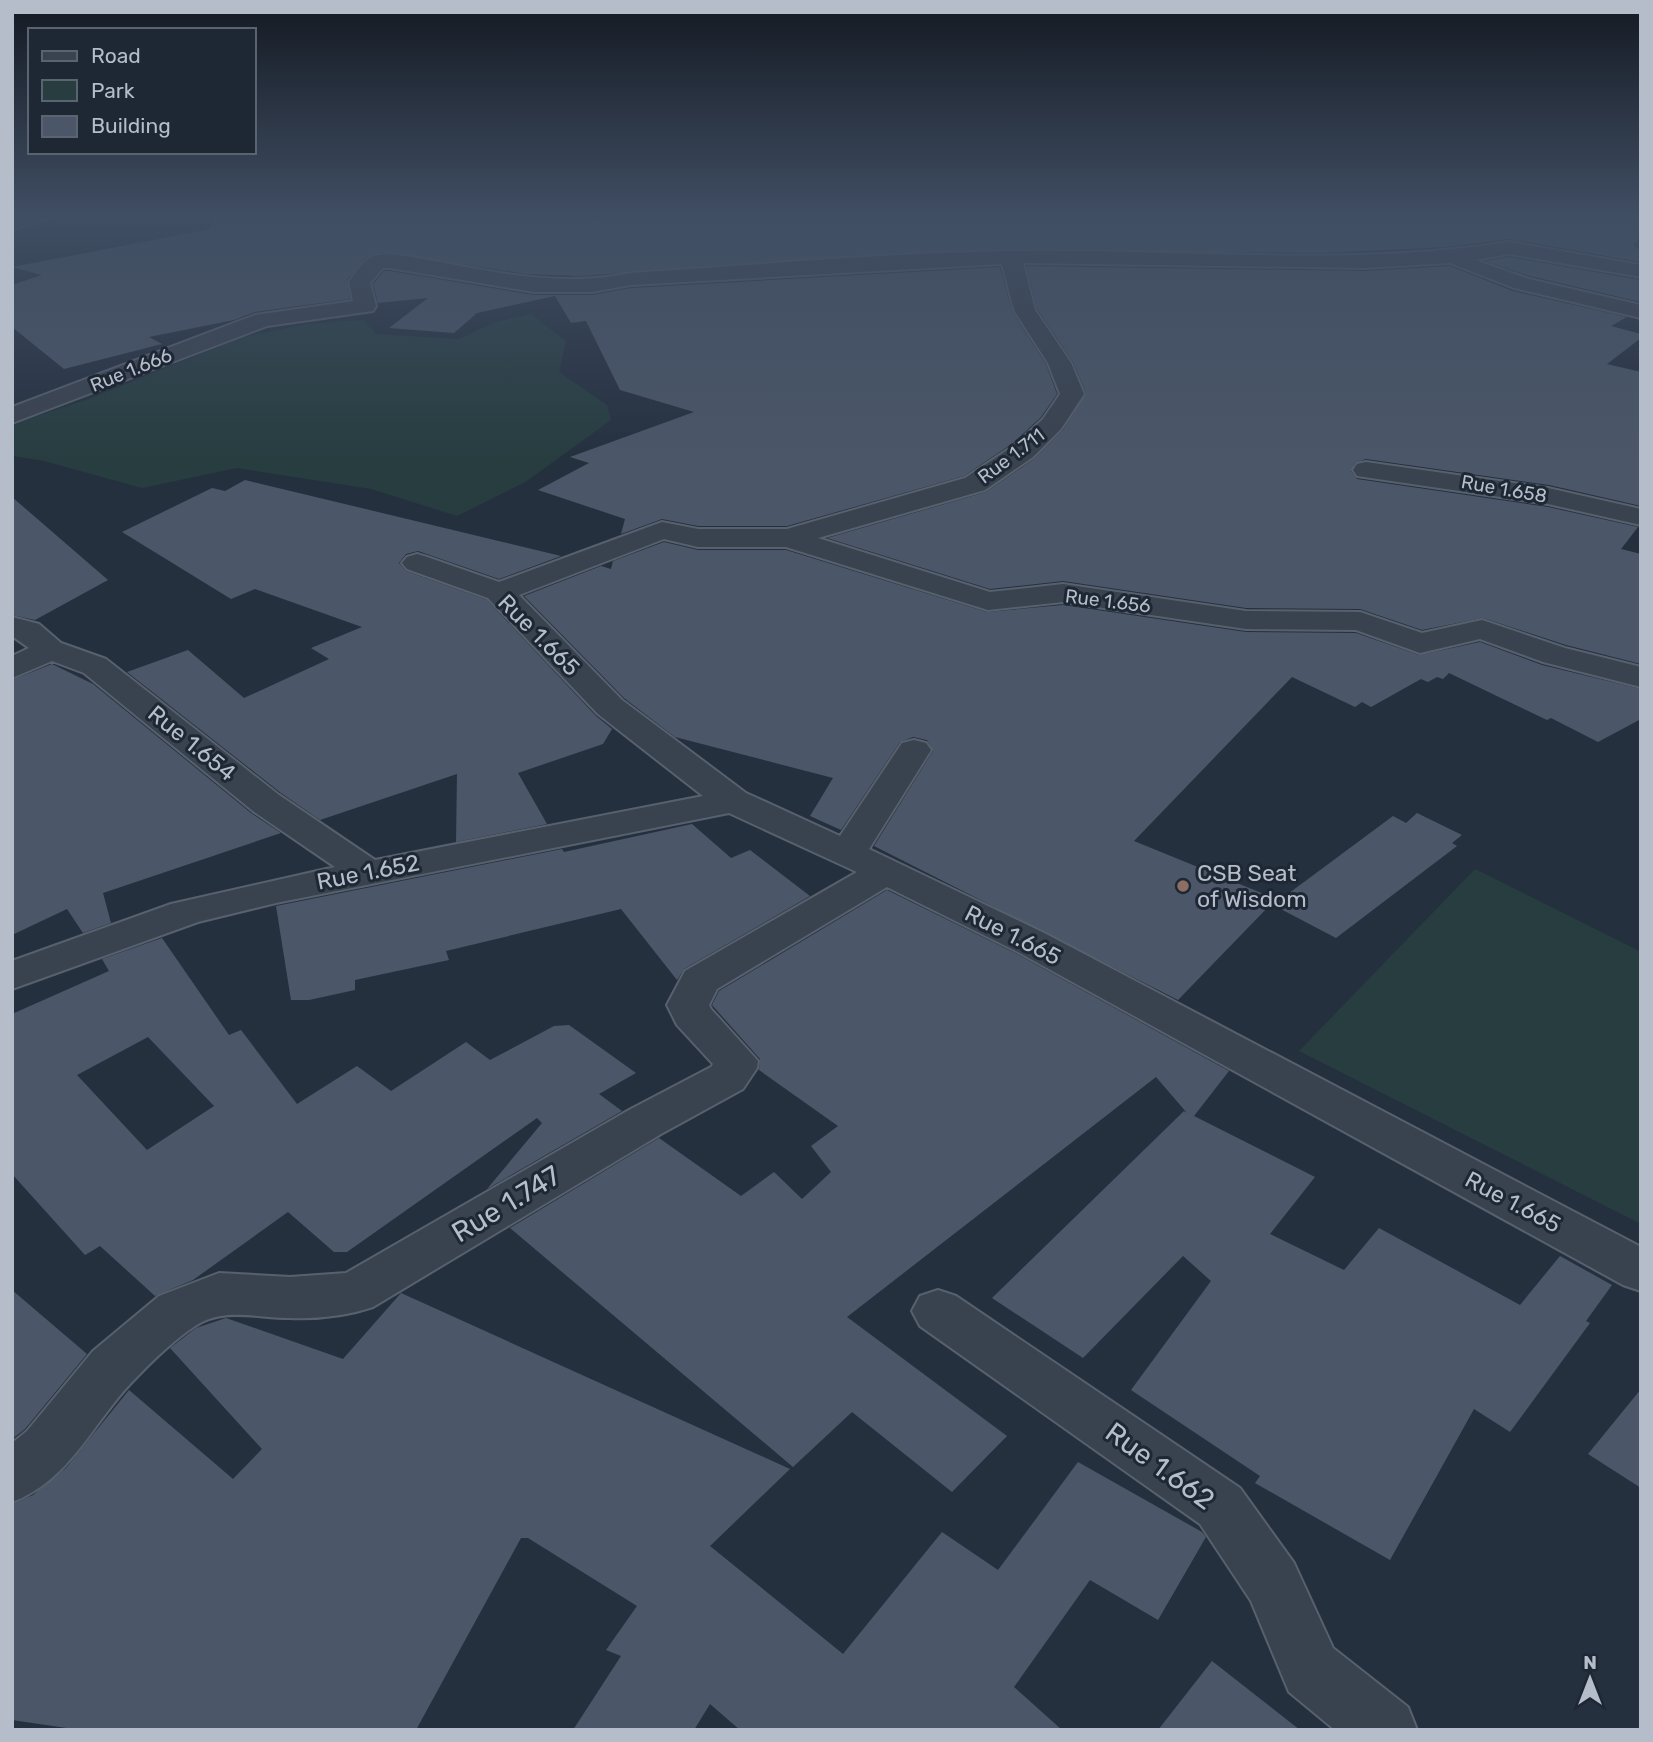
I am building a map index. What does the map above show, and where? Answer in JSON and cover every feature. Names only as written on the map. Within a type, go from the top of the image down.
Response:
[{"type":"street","name":"Rue 1.666","points":[[12,416],[263,320],[365,306],[362,295]]},
{"type":"street","name":"Rue 1.711","points":[[788,538],[975,484],[1024,451],[1052,424],[1072,394],[1069,381],[1044,335],[1028,316],[1022,295]]},
{"type":"street","points":[[1559,295],[1641,312]]},
{"type":"street","name":"Rue 1.658","points":[[1366,470],[1548,496],[1641,517]]},
{"type":"street","name":"Rue 1.656","points":[[499,592],[662,530],[698,538],[788,538],[988,601],[1063,593],[1246,620],[1360,621],[1420,643],[1482,629],[1554,655],[1641,677]]},
{"type":"street","name":"Rue 1.665","points":[[417,563],[499,592],[610,706],[733,801],[1032,943],[1641,1271]]},
{"type":"street","name":"Rue 1.654","points":[[12,626],[27,631],[50,650],[95,666],[266,803],[366,871]]},
{"type":"street","points":[[12,668],[50,650]]},
{"type":"street","points":[[866,862],[914,750]]},
{"type":"street","name":"Rue 1.652","points":[[12,976],[185,913],[366,871],[733,801]]},
{"type":"street","name":"Rue 1.747","points":[[12,1477],[47,1448],[112,1367],[177,1311],[219,1293],[290,1298],[355,1293],[645,1122],[727,1078],[735,1068],[736,1061],[692,1015],[688,1005],[700,981],[866,862]]},
{"type":"street","name":"Rue 1.662","points":[[938,1311],[1220,1506],[1273,1583],[1311,1670],[1385,1730]]},
{"type":"green space","points":[[531,314],[566,341],[559,372],[607,405],[611,420],[527,481],[457,516],[371,489],[237,468],[142,488],[44,461],[12,456],[12,424],[89,399],[243,337],[306,324],[363,320],[376,334],[459,339],[495,322]]},
{"type":"green space","points":[[1475,869],[1641,952],[1641,1224],[1299,1051]]},
{"type":"building","points":[[12,295],[349,295],[350,299],[255,312],[234,320],[149,337],[162,344],[64,369],[12,327]]},
{"type":"building","points":[[376,295],[1008,295],[1012,311],[1046,364],[1057,394],[1041,417],[1013,443],[964,476],[787,526],[698,526],[662,519],[621,534],[625,519],[538,490],[589,463],[570,457],[694,412],[620,390],[586,321],[571,323],[555,296],[477,313],[454,333],[389,328],[428,298],[378,303]]},
{"type":"building","points":[[1033,295],[1532,295],[1627,317],[1611,326],[1641,334],[1641,338],[1607,364],[1641,372],[1641,506],[1549,485],[1366,459],[1355,463],[1351,471],[1357,479],[1548,507],[1638,527],[1621,549],[1641,554],[1641,664],[1566,645],[1483,618],[1422,630],[1360,609],[1246,608],[1063,581],[990,589],[827,538],[986,492],[1034,459],[1063,430],[1086,393],[1073,362],[1037,309]]},
{"type":"building","points":[[1612,295],[1641,295],[1641,302]]},
{"type":"building","points":[[245,480],[561,556],[499,579],[418,551],[406,554],[399,563],[406,571],[487,600],[596,716],[612,729],[603,744],[518,773],[547,824],[456,842],[457,774],[320,820],[281,793],[127,672],[188,650],[244,698],[329,659],[311,648],[362,627],[255,589],[231,599],[122,532],[212,488],[225,491]]},
{"type":"building","points":[[12,497],[108,580],[35,620],[12,615]]},
{"type":"building","points":[[664,542],[698,550],[786,550],[987,612],[1063,605],[1246,632],[1356,633],[1419,655],[1480,642],[1542,665],[1641,689],[1641,719],[1598,742],[1449,673],[1443,679],[1437,677],[1428,682],[1421,679],[1371,707],[1362,702],[1355,707],[1292,677],[1134,841],[1276,899],[1178,1000],[874,846],[933,751],[927,740],[913,737],[900,742],[841,830],[810,816],[833,778],[675,737],[624,698],[524,596],[601,566],[611,569],[613,561]]},
{"type":"building","points":[[52,664],[93,684],[251,813],[281,833],[103,893],[111,923],[83,933],[67,909],[12,935],[12,680]]},
{"type":"building","points":[[1417,813],[1462,835],[1452,843],[1457,846],[1336,938],[1273,905],[1393,816],[1406,823]]},
{"type":"building","points":[[692,824],[731,858],[750,850],[810,896],[684,969],[677,980],[621,909],[446,951],[449,960],[355,980],[355,990],[309,1000],[291,1000],[276,906],[562,849],[564,852]]},
{"type":"building","points":[[887,890],[1017,954],[1229,1071],[1194,1116],[1315,1177],[1270,1234],[1344,1270],[1379,1228],[1520,1305],[1560,1256],[1612,1285],[1586,1321],[1590,1323],[1510,1432],[1474,1409],[1390,1560],[1255,1483],[1260,1476],[1131,1390],[1211,1281],[1183,1256],[1083,1358],[992,1298],[1184,1111],[1187,1113],[1156,1077],[847,1317],[1007,1436],[952,1492],[852,1412],[793,1467],[510,1228],[659,1138],[741,1196],[774,1172],[802,1199],[831,1172],[811,1146],[838,1126],[759,1070],[760,1059],[712,1005],[719,991]]},
{"type":"building","points":[[162,938],[229,1035],[241,1030],[297,1104],[357,1066],[391,1091],[466,1042],[490,1060],[554,1026],[569,1025],[636,1073],[599,1094],[622,1111],[487,1189],[542,1123],[537,1118],[347,1252],[334,1252],[288,1212],[193,1280],[155,1296],[100,1246],[85,1255],[12,1174],[12,1014],[109,971],[102,959]],"holes":[[[148,1037],[214,1106],[147,1150],[77,1075]]]},
{"type":"building","points":[[12,1290],[87,1354],[25,1429],[12,1439]]},
{"type":"building","points":[[401,1293],[790,1469],[710,1546],[843,1654],[942,1532],[998,1570],[1078,1462],[1202,1532],[1206,1537],[1158,1620],[1090,1580],[1014,1687],[1062,1730],[740,1730],[710,1704],[694,1730],[573,1730],[621,1656],[606,1650],[637,1606],[528,1538],[521,1538],[416,1730],[80,1730],[12,1720],[12,1504],[33,1495],[66,1468],[129,1390],[233,1479],[262,1449],[170,1348],[196,1328],[226,1318],[343,1359]]},
{"type":"building","points":[[1641,1389],[1641,1488],[1588,1454]]},
{"type":"building","points":[[1212,1661],[1300,1730],[1158,1730]]},
{"type":"place","name":"CSB Seat of Wisdom","points":[[1183,886]]}]
